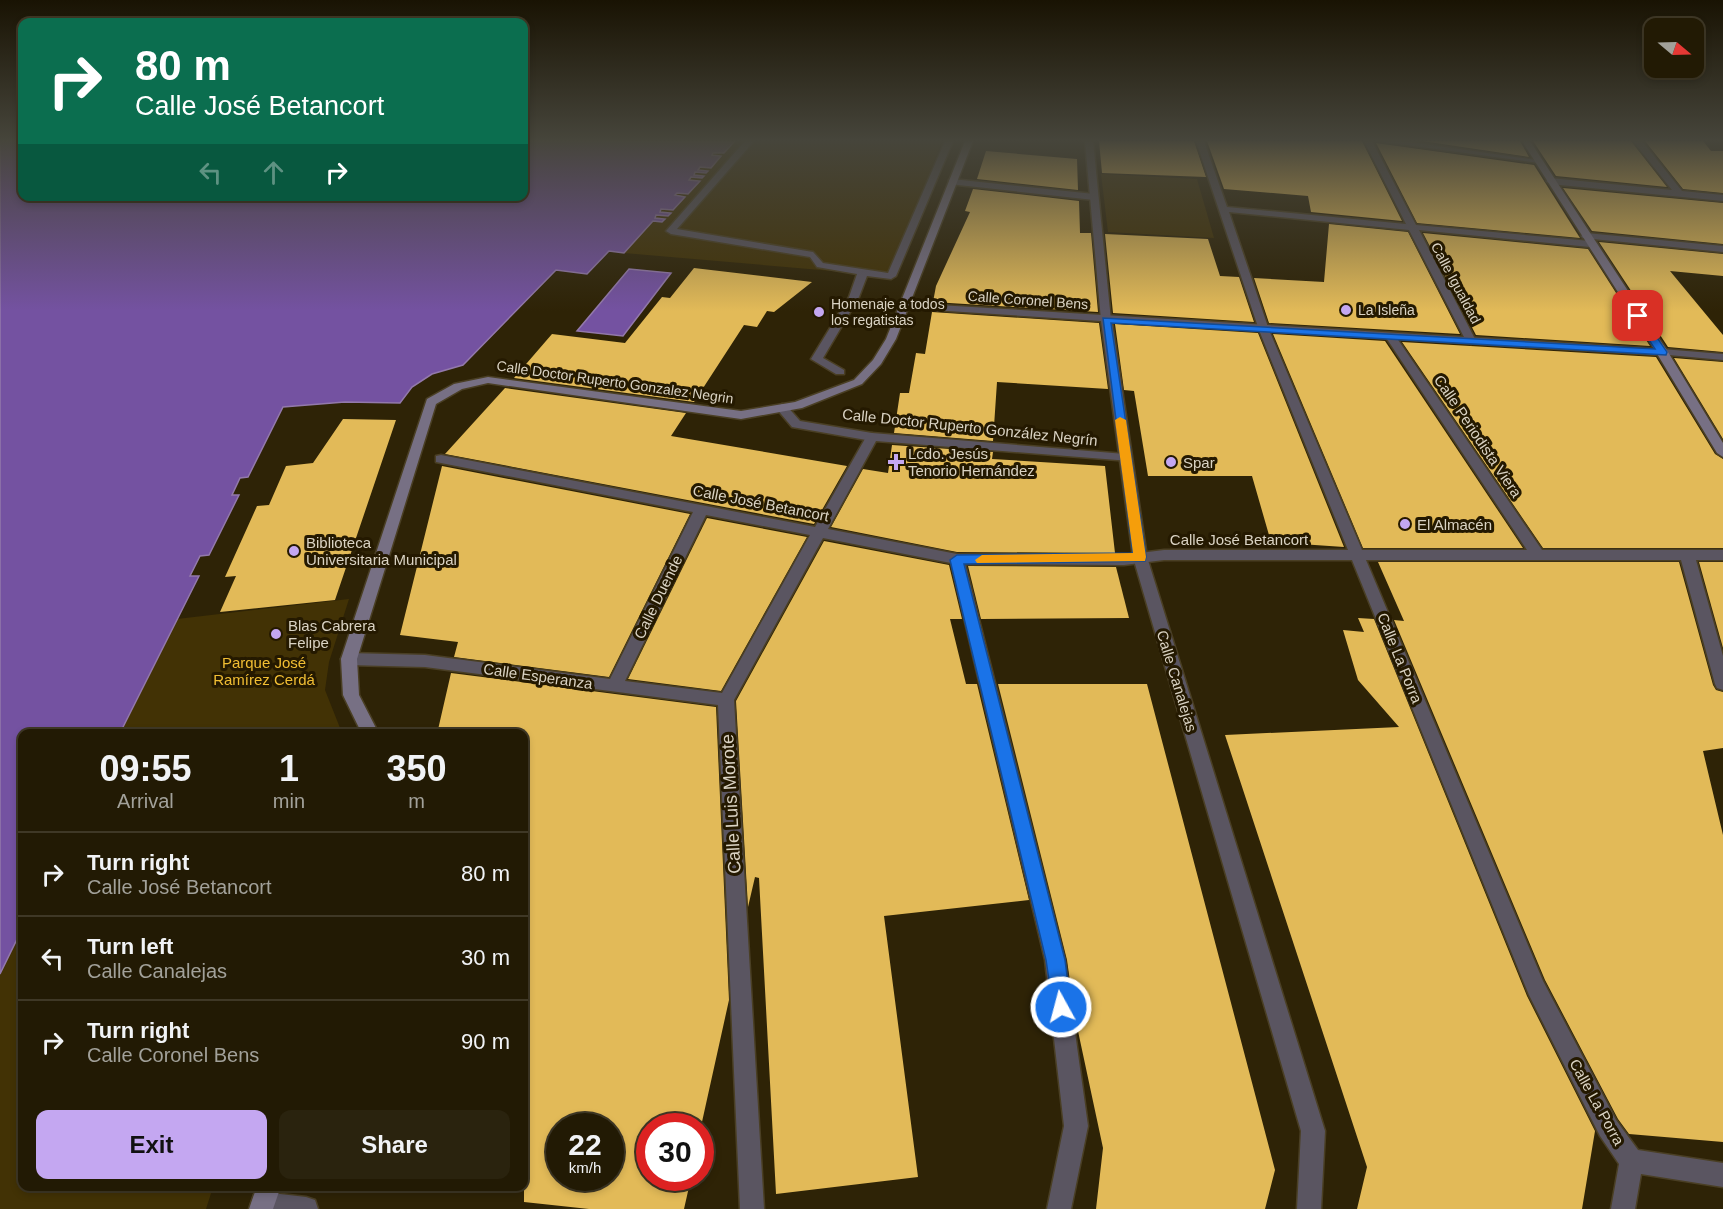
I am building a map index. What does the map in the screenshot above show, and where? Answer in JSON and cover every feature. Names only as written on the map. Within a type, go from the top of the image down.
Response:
[{"type":"main road","name":"Calle Doctor Ruperto Gonzalez Negrin","points":[[349,659],[431,402],[447,390],[467,382],[488,380],[741,415],[782,408],[858,382],[877,362],[905,306],[946,197]]},
{"type":"main road","points":[[1561,197],[1662,352],[1723,453]]},
{"type":"main road","points":[[349,659],[351,695],[368,729]]},
{"type":"street","points":[[700,197],[671,231],[813,255],[820,265],[891,276],[925,197]]},
{"type":"street","name":"Calle Canalejas","points":[[1094,197],[1106,320],[1140,557],[1313,1131],[1309,1209]]},
{"type":"street","name":"Calle La Porra","points":[[1218,197],[1264,330],[1536,988],[1608,1128],[1631,1161]]},
{"type":"street","name":"Calle Igualdad","points":[[1396,197],[1471,341]]},
{"type":"street","points":[[1222,209],[1410,227],[1723,249]]},
{"type":"street","points":[[840,372],[817,359],[854,297],[863,272]]},
{"type":"street","name":"Calle Coronel Bens","points":[[905,306],[1723,357]]},
{"type":"street","name":"Calle Periodista Viera","points":[[1390,336],[1538,555]]},
{"type":"street","name":"Calle Doctor Ruperto González Negrín","points":[[782,408],[796,423],[872,437],[1125,458]]},
{"type":"street","points":[[726,700],[872,437]]},
{"type":"street","name":"Calle José Betancort","points":[[441,459],[702,508],[957,560],[1140,557],[1723,555]]},
{"type":"street","name":"Calle Duende","points":[[614,686],[702,508]]},
{"type":"street","points":[[1687,554],[1723,684]]},
{"type":"street","points":[[957,560],[1055,960],[1076,1126],[1059,1209]]},
{"type":"street","name":"Calle Esperanza","points":[[349,659],[425,661],[726,700]]},
{"type":"street","name":"Calle Luis Morote","points":[[726,700],[752,1209]]},
{"type":"street","points":[[1623,1209],[1631,1161],[1723,1176]]},
{"type":"street","points":[[264,1200],[306,1209]]},
{"type":"green space","points":[[685,197],[921,197],[891,276],[624,253],[653,221],[663,222],[665,220],[654,218],[657,215],[668,216],[670,214],[659,212],[662,209],[673,210]]},
{"type":"green space","points":[[1104,197],[1202,197],[1214,238],[1108,232]]},
{"type":"green space","name":"Parque José Ramírez Cerdá","points":[[349,599],[329,662],[325,690],[340,729],[122,729],[177,619]]},
{"type":"green space","points":[[18,937],[18,1191],[212,1191],[206,1209],[0,1209],[0,974]]},
{"type":"shaded area","points":[[0,197],[18,197],[18,201],[528,201],[528,197],[685,197],[673,210],[661,209],[660,212],[671,213],[668,216],[656,215],[655,218],[665,219],[662,222],[653,221],[624,253],[609,251],[587,274],[556,270],[463,365],[432,374],[412,387],[400,403],[345,402],[283,407],[248,477],[240,478],[232,495],[239,495],[209,555],[200,556],[190,576],[199,576],[122,729],[18,729],[18,937],[0,974]]},
{"type":"shaded area","points":[[629,269],[671,273],[623,336],[577,331]]},
{"type":"building","points":[[970,197],[1047,197],[1079,201],[1080,233],[1091,233],[1098,312],[933,302],[936,286],[970,212],[965,211]]},
{"type":"building","points":[[1308,197],[1390,197],[1402,221],[1311,212]]},
{"type":"building","points":[[1404,197],[1554,197],[1580,238],[1417,223]]},
{"type":"building","points":[[1569,197],[1663,197],[1723,203],[1723,244],[1592,231]]},
{"type":"building","points":[[1329,224],[1408,232],[1460,334],[1269,323],[1254,278],[1324,282]]},
{"type":"building","points":[[1423,233],[1588,249],[1650,346],[1476,335]]},
{"type":"building","points":[[1105,234],[1208,239],[1220,276],[1239,277],[1254,322],[1113,313]]},
{"type":"building","points":[[1599,242],[1723,254],[1723,276],[1670,271],[1723,335],[1723,352],[1668,347]]},
{"type":"building","points":[[694,268],[812,282],[774,312],[767,311],[757,327],[744,325],[694,402],[514,378],[552,334],[625,343],[662,297],[670,298]]},
{"type":"building","points":[[932,312],[1099,323],[1108,389],[997,382],[993,441],[894,433],[900,393],[909,393],[916,353],[925,354]]},
{"type":"building","points":[[1115,324],[1258,333],[1344,547],[1271,542],[1252,476],[1148,476],[1134,391],[1124,390]]},
{"type":"building","points":[[1273,334],[1385,341],[1523,548],[1363,548]]},
{"type":"building","points":[[1402,342],[1656,357],[1715,454],[1723,459],[1723,548],[1543,548]]},
{"type":"building","points":[[1674,358],[1723,362],[1723,439]]},
{"type":"building","points":[[505,388],[686,413],[671,436],[847,466],[814,524],[445,454]]},
{"type":"building","name":"Biblioteca Universitaria Municipal","points":[[343,419],[396,420],[335,600],[220,612],[236,576],[225,577],[257,506],[269,505],[286,466],[313,463]]},
{"type":"building","points":[[892,445],[993,452],[992,459],[1105,466],[1115,553],[957,552],[831,527],[863,469],[888,473]]},
{"type":"building","points":[[442,466],[690,514],[609,677],[454,657],[458,642],[400,635]]},
{"type":"building","points":[[707,518],[807,537],[721,691],[628,679]]},
{"type":"building","points":[[824,541],[949,565],[962,619],[950,619],[966,684],[977,684],[1029,900],[884,916],[918,1177],[776,1194],[759,878],[755,877],[748,907],[736,701]]},
{"type":"building","points":[[1378,562],[1679,562],[1713,685],[1716,690],[1723,692],[1723,748],[1703,751],[1723,835],[1723,1142],[1629,1134],[1618,1119],[1545,980],[1394,620],[1404,621]]},
{"type":"building","points":[[1699,562],[1723,562],[1723,648]]},
{"type":"building","points":[[968,566],[1116,567],[1129,618],[981,619]]},
{"type":"building","points":[[1358,618],[1374,619],[1527,996],[1595,1131],[1582,1209],[1357,1209],[1367,1167],[1225,735],[1399,727],[1358,680],[1343,630],[1364,632]]},
{"type":"building","points":[[451,673],[716,707],[729,1000],[704,1113],[636,1113],[636,1191],[688,1191],[684,1209],[589,1209],[524,1202],[524,1191],[528,1191],[528,729],[438,729]]},
{"type":"building","points":[[998,684],[1147,684],[1275,1170],[1265,1209],[1096,1209],[1103,1148],[1075,1017],[1067,960]]},
{"type":"slow traffic","points":[[982,560],[1124,560],[1140,557],[1120,420]]},
{"type":"place","name":"La Isleña","points":[[1346,310]]},
{"type":"place","name":"Homenaje a todos los regatistas","points":[[819,312]]},
{"type":"place","name":"Lcdo. Jesús Tenorio Hernández","points":[[896,462]]},
{"type":"place","name":"Spar","points":[[1171,462]]},
{"type":"place","name":"El Almacén","points":[[1405,524]]},
{"type":"place","name":"Biblioteca Universitaria Municipal","points":[[294,551]]},
{"type":"place","name":"Blas Cabrera Felipe","points":[[276,634]]},
{"type":"route","points":[[1061,1007],[1055,960],[957,560],[1124,560],[1140,557],[1106,320],[1662,352],[1638,316]]}]
